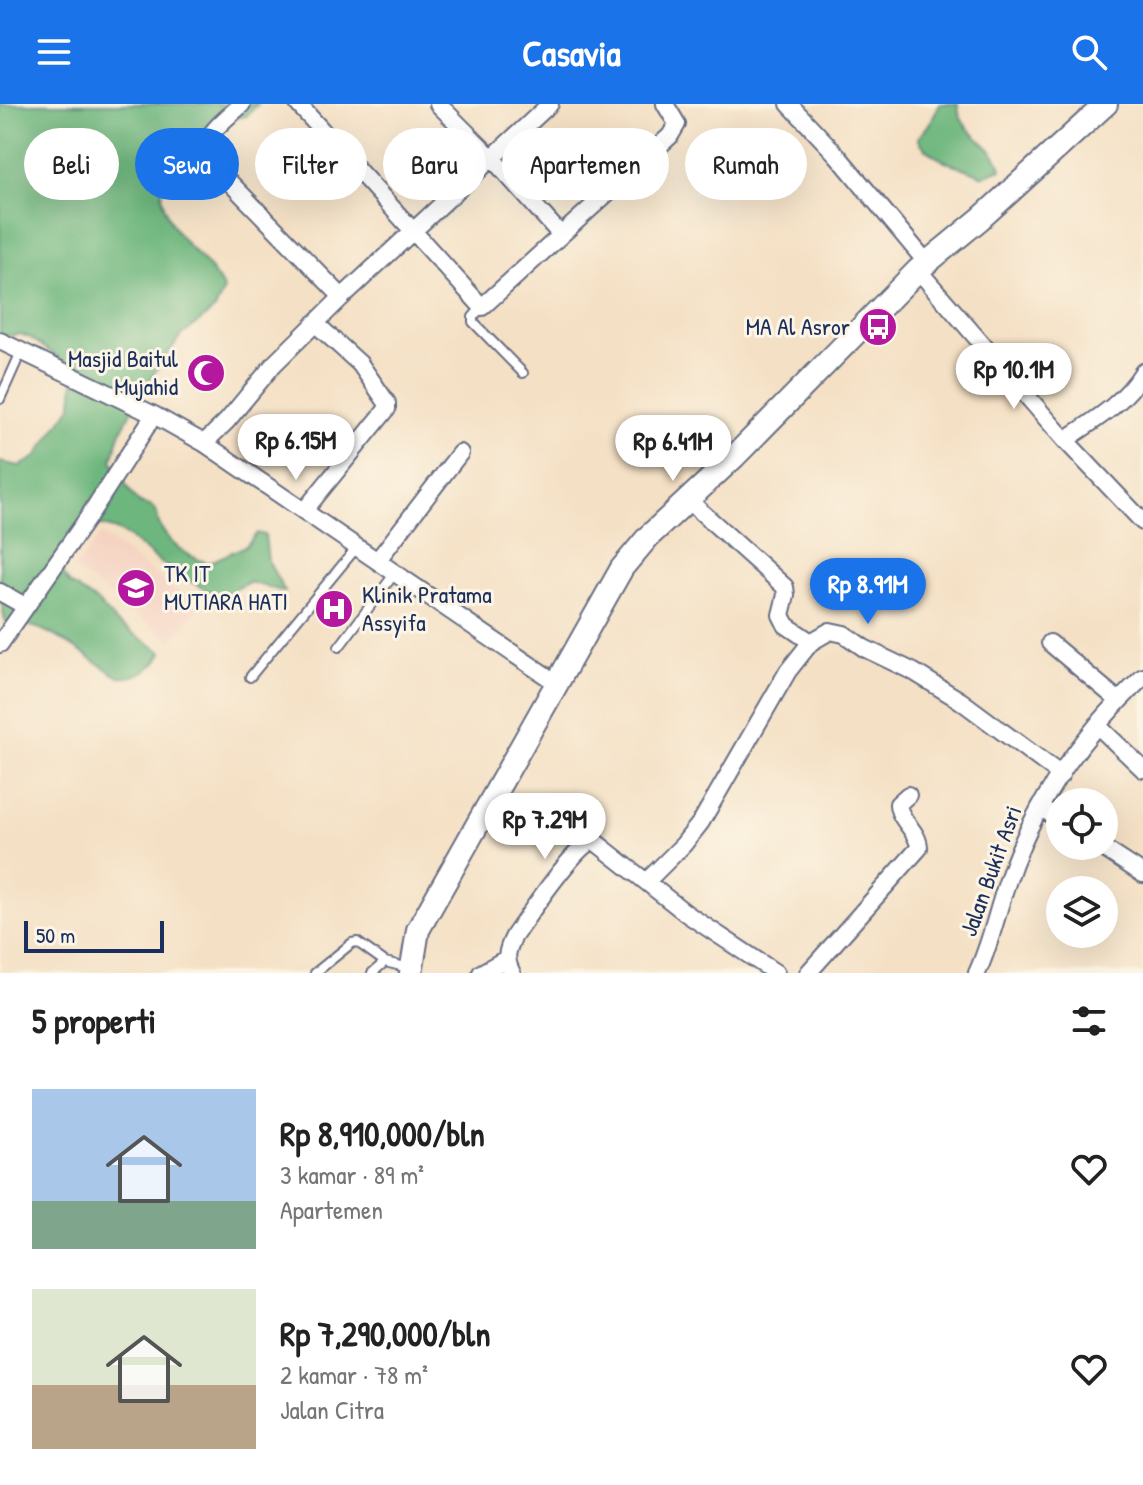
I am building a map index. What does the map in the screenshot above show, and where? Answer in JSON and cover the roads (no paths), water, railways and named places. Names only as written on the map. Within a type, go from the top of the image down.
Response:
[{"type":"main road","points":[[410,971],[418,930],[622,568],[648,537],[923,266],[980,219],[1106,104]]},
{"type":"street","points":[[242,104],[208,137],[204,151],[206,158],[342,297]]},
{"type":"street","points":[[298,104],[482,307],[670,136],[677,124],[665,104]]},
{"type":"street","points":[[438,104],[492,158],[561,235]]},
{"type":"street","points":[[204,443],[315,323],[550,104]]},
{"type":"street","points":[[789,104],[837,155],[1065,440],[1143,522]]},
{"type":"street","points":[[304,511],[387,409],[387,403],[360,364],[315,323]]},
{"type":"street","points":[[0,341],[154,415],[204,443],[558,684]]},
{"type":"street","points":[[1065,440],[1116,406],[1134,388],[1143,372]]},
{"type":"street","points":[[0,644],[87,519],[154,415]]},
{"type":"street","points":[[377,561],[460,453]]},
{"type":"street","points":[[688,500],[785,587],[781,615],[786,625],[811,642]]},
{"type":"street","points":[[0,592],[25,606]]},
{"type":"street","points":[[647,881],[701,822],[773,696],[811,642],[830,631],[838,630],[961,701],[1061,775]]},
{"type":"street","points":[[1050,643],[1119,701]]},
{"type":"street","name":"Jalan Bukit Asri","points":[[977,973],[990,946],[1007,881],[1040,807],[1097,725],[1143,677]]},
{"type":"street","points":[[1097,725],[1143,769]]},
{"type":"street","points":[[808,973],[919,848],[918,839],[898,811],[898,804],[908,795]]},
{"type":"street","points":[[1040,807],[1046,811]]},
{"type":"street","points":[[481,973],[509,966],[507,949],[514,936],[548,889],[593,840],[687,914],[776,973]]},
{"type":"street","points":[[1118,858],[1143,874]]},
{"type":"lane","points":[[482,307],[473,317],[473,322],[523,373]]},
{"type":"lane","points":[[0,399],[21,351]]},
{"type":"lane","points":[[250,677],[357,547]]},
{"type":"lane","points":[[339,647],[395,573]]},
{"type":"lane","points":[[315,973],[357,942],[385,962],[410,971]]},
{"type":"lane","points":[[372,973],[385,962]]},
{"type":"place","name":"MA Al Asror","points":[[878,327]]},
{"type":"place","name":"Masjid Baitul Mujahid","points":[[206,373]]},
{"type":"place","name":"TK IT MUTIARA HATI","points":[[136,588]]},
{"type":"place","name":"Klinik Pratama Assyifa","points":[[334,609]]}]
